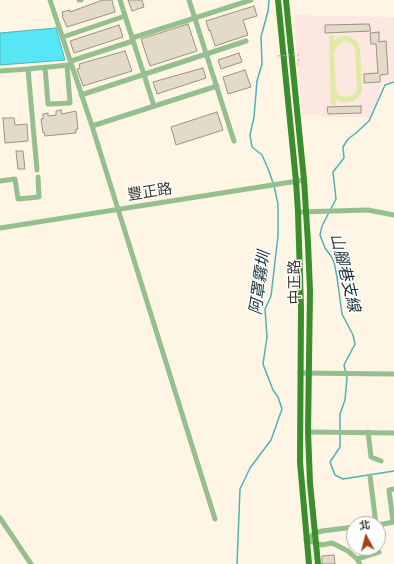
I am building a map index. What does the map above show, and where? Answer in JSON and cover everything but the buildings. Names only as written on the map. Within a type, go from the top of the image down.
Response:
[{"type":"main road","name":"中正路","points":[[278,0],[298,212],[301,309],[300,462],[309,564]]},
{"type":"main road","name":"中正路","points":[[286,0],[306,211],[310,291],[308,432],[310,483],[318,564]]},
{"type":"street","points":[[50,0],[92,126],[215,519]]},
{"type":"street","points":[[120,0],[154,106]]},
{"type":"street","points":[[189,0],[234,141]]},
{"type":"street","points":[[0,71],[70,63],[251,0]]},
{"type":"street","points":[[63,37],[125,16]]},
{"type":"street","points":[[81,95],[246,41]]},
{"type":"street","points":[[45,67],[48,104],[70,103],[70,63]]},
{"type":"street","points":[[28,69],[37,170]]},
{"type":"street","points":[[92,126],[217,86]]},
{"type":"street","points":[[0,181],[15,179],[18,199],[39,197],[38,177]]},
{"type":"street","name":"豐正路","points":[[0,228],[304,180]]},
{"type":"street","points":[[298,212],[368,210],[394,215]]},
{"type":"street","points":[[300,373],[394,374]]},
{"type":"street","points":[[308,432],[394,432]]},
{"type":"street","points":[[368,432],[371,457],[381,461]]},
{"type":"street","points":[[370,476],[376,516]]},
{"type":"street","points":[[394,488],[389,490],[394,522]]},
{"type":"street","points":[[0,518],[31,564]]},
{"type":"street","points":[[306,540],[315,533],[346,528]]},
{"type":"street","points":[[306,540],[322,545],[332,543],[348,551],[358,562],[371,556]]},
{"type":"path","points":[[278,56],[298,54],[299,64]]},
{"type":"shaded area","points":[[294,15],[394,17],[394,81],[382,83],[372,117],[322,117],[321,115],[302,115]]},
{"type":"green space","points":[[334,35],[334,41],[339,37],[349,36],[358,42],[360,49],[361,94],[354,101],[345,103],[336,100],[336,106],[331,106],[329,36]],"holes":[[[344,41],[351,43],[355,49],[357,89],[354,94],[346,97],[340,96],[336,91],[334,52],[338,45]]]},
{"type":"water","points":[[56,28],[65,60],[0,65],[0,33]]},
{"type":"waterway","name":"阿罩霧圳","points":[[269,0],[268,11],[261,37],[262,64],[257,81],[254,117],[250,135],[252,147],[262,155],[273,183]]},
{"type":"waterway","name":"山腳巷支線","points":[[394,82],[385,85],[369,121],[348,139],[343,147],[344,158],[333,172],[336,199],[322,226],[320,235],[325,248],[334,262],[342,314],[353,335],[355,344],[344,365],[347,378],[345,400],[340,414],[340,447],[330,462],[335,475],[343,479],[394,471]]},
{"type":"waterway","name":"阿罩霧圳","points":[[237,564],[240,489],[250,468],[271,440],[282,409],[263,364],[267,337],[265,309],[271,296],[278,236],[278,204],[274,186]]}]
